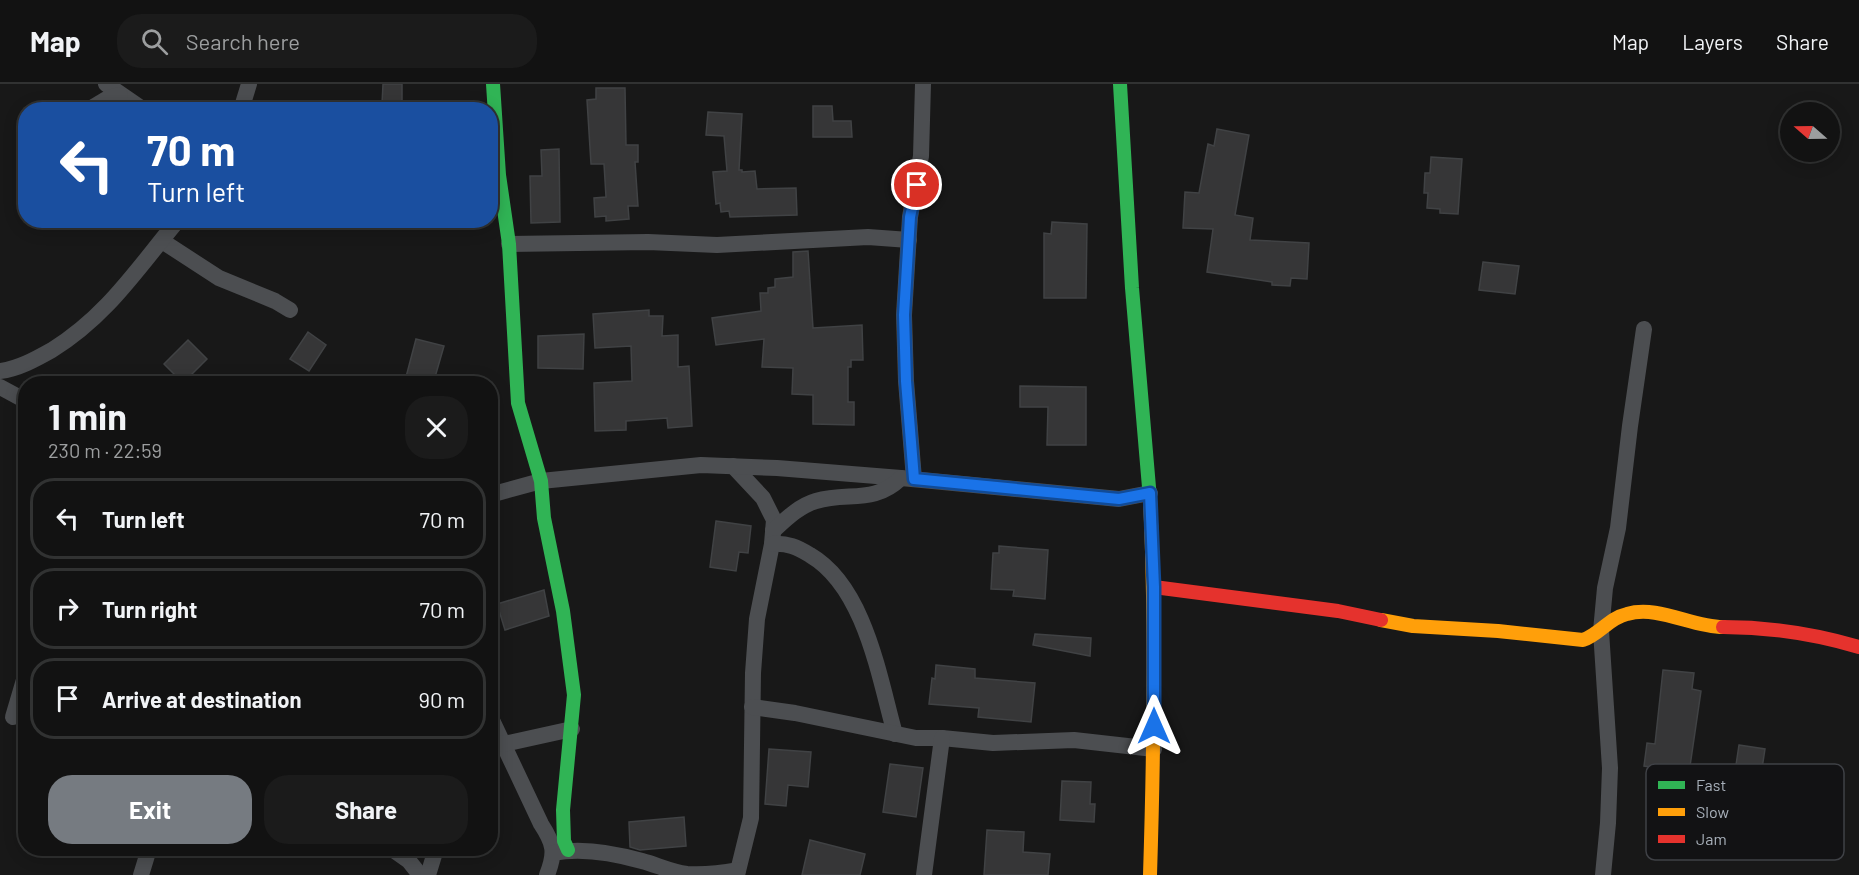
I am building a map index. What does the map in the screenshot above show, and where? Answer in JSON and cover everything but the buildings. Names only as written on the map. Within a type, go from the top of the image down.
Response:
[{"type":"street","points":[[94,84],[113,89],[132,102]]},
{"type":"street","points":[[243,102],[249,84]]},
{"type":"street","points":[[493,84],[494,102]]},
{"type":"street","points":[[907,478],[904,315],[910,217],[921,156],[923,84]]},
{"type":"street","points":[[1120,84],[1132,288],[1150,493],[1154,587],[1154,749],[1150,875]]},
{"type":"street","points":[[101,102],[108,98],[113,89]]},
{"type":"street","points":[[498,160],[509,244],[518,403],[541,482],[544,518],[563,611],[574,695],[572,729],[564,783],[564,841],[547,875]]},
{"type":"street","points":[[0,371],[36,359],[89,323],[124,288],[172,228]]},
{"type":"street","points":[[509,244],[648,242],[717,245],[868,237],[909,240]]},
{"type":"street","points":[[162,241],[219,278],[275,301],[290,310]]},
{"type":"street","points":[[1604,875],[1610,768],[1600,631],[1605,588],[1618,528],[1644,329]]},
{"type":"street","points":[[0,387],[18,397]]},
{"type":"street","points":[[498,493],[541,482],[645,469],[701,465],[907,478],[1119,499],[1150,493]]},
{"type":"street","points":[[560,852],[608,854],[690,874],[710,875],[738,872],[751,818],[752,707],[757,619],[774,520],[763,498],[733,466]]},
{"type":"street","points":[[772,537],[797,510],[816,501],[875,494],[907,478]]},
{"type":"street","points":[[772,537],[793,545],[816,558],[838,578],[856,608],[867,635],[895,734]]},
{"type":"street","points":[[1154,587],[1338,611],[1413,626],[1498,631],[1583,640],[1619,617],[1635,611],[1644,611],[1719,627],[1750,627],[1828,638],[1859,647]]},
{"type":"street","points":[[13,718],[18,701]]},
{"type":"street","points":[[752,707],[795,713],[916,738],[993,743],[1074,740],[1154,749]]},
{"type":"street","points":[[498,743],[572,729]]},
{"type":"street","points":[[924,875],[942,738]]},
{"type":"street","points":[[498,745],[541,824],[560,852]]},
{"type":"street","points":[[402,856],[428,874],[434,856]]},
{"type":"street","points":[[145,861],[153,875]]},
{"type":"traffic: fast","points":[[493,84],[494,102]]},
{"type":"traffic: fast","points":[[1120,84],[1132,288],[1150,499]]},
{"type":"traffic: fast","points":[[498,160],[509,244],[518,403],[541,481],[544,518],[563,611],[574,695],[563,810],[564,841],[568,850]]},
{"type":"traffic: slow","points":[[1150,499],[1154,687],[1150,875]]},
{"type":"traffic: slow","points":[[1381,620],[1413,626],[1498,631],[1583,640],[1621,616],[1639,612],[1663,614],[1699,624],[1723,627]]},
{"type":"traffic: jam","points":[[1154,587],[1338,611],[1381,620]]},
{"type":"traffic: jam","points":[[1723,627],[1792,632],[1859,647]]},
{"type":"route","points":[[917,185],[910,217],[904,315],[906,381],[914,479],[1119,499],[1150,493],[1154,587],[1154,726]]}]
